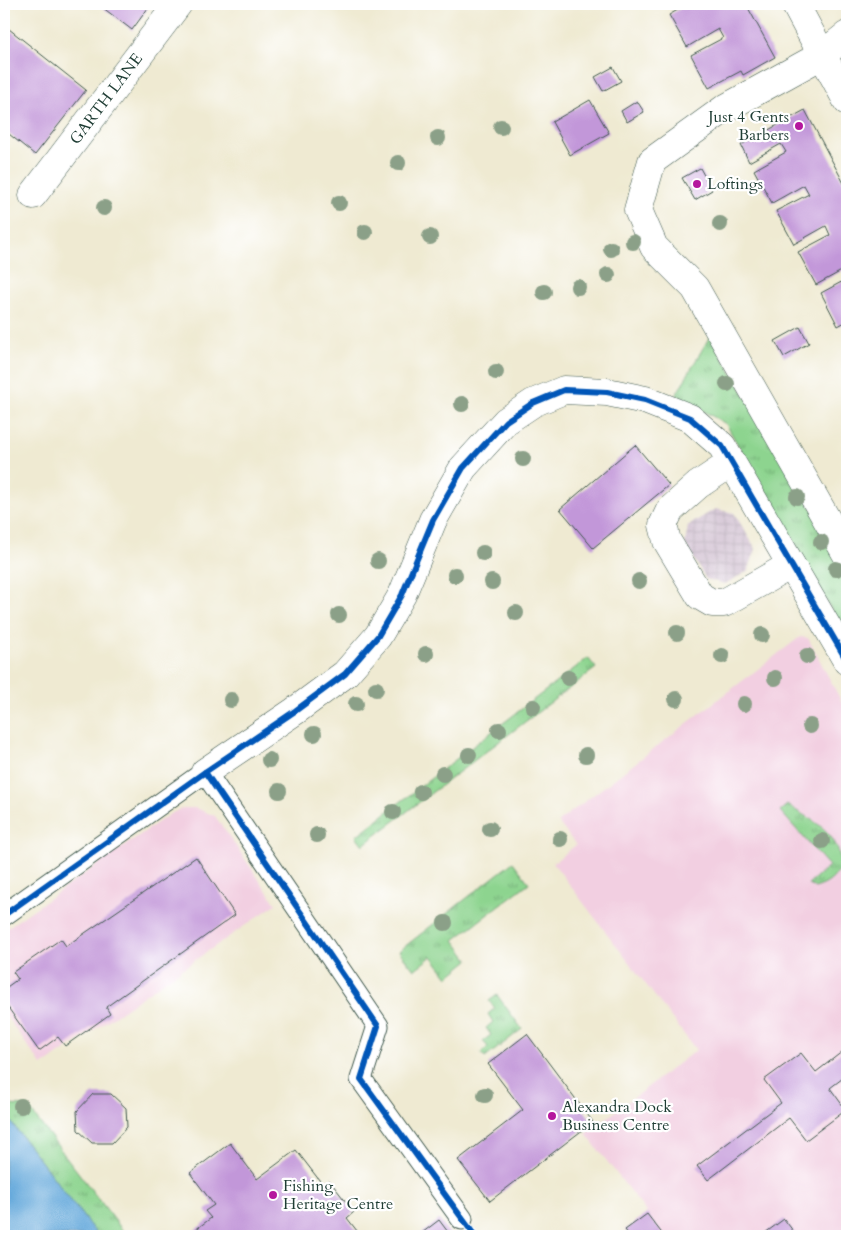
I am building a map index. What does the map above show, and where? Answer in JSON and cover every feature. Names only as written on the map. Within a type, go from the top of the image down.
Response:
[{"type":"street","name":"GARTH LANE","points":[[33,195],[178,4]]},
{"type":"street","points":[[795,4],[847,102]]},
{"type":"street","points":[[847,36],[822,55],[724,109],[652,161],[638,210],[654,247],[695,288],[847,555]]},
{"type":"street","points":[[205,772],[295,711],[345,674],[378,636],[402,595],[433,520],[464,468],[506,421],[533,403],[564,390],[607,392],[645,400],[690,418],[722,446],[847,661]]},
{"type":"street","points":[[731,463],[698,485],[670,510],[664,525],[667,541],[700,596],[712,604],[724,603],[791,565]]},
{"type":"lane","points":[[4,915],[205,772],[378,1026],[361,1079],[462,1219]]},
{"type":"shaded area","points":[[715,509],[734,513],[756,549],[748,571],[725,584],[706,579],[685,544],[688,526]]},
{"type":"shaded area","points":[[800,637],[808,638],[847,712],[847,1236],[630,1236],[625,1230],[647,1213],[586,1134],[696,1050],[553,863],[576,845],[558,822]]},
{"type":"shaded area","points":[[183,808],[196,808],[215,816],[276,904],[42,1066],[4,1013],[4,930],[170,814]]},
{"type":"green space","points":[[710,336],[847,568],[847,637],[726,424],[676,395]]},
{"type":"green space","points":[[588,658],[596,668],[363,845],[356,836]]},
{"type":"green space","points":[[787,805],[823,828],[833,839],[840,864],[833,879],[825,884],[815,888],[808,884],[829,866],[780,811]]},
{"type":"green space","points":[[513,862],[529,883],[454,940],[469,960],[448,977],[432,956],[414,970],[399,951]]},
{"type":"green space","points":[[497,995],[522,1029],[485,1058],[481,1053],[488,1047],[483,1041],[491,1035],[486,1028],[493,1022],[488,1014],[495,1008],[489,1001]]},
{"type":"green space","points":[[5,1105],[27,1106],[127,1236],[98,1236],[4,1113]]},
{"type":"water","points":[[4,1113],[98,1236],[4,1236]]},
{"type":"building","points":[[98,4],[151,4],[132,30]]},
{"type":"building","points":[[688,4],[746,4],[775,57],[743,75],[741,71],[709,88],[691,55],[723,38],[718,29],[687,47],[669,15]]},
{"type":"building","points":[[4,25],[86,90],[35,155],[4,130]]},
{"type":"building","points":[[613,67],[621,81],[603,91],[595,77]]},
{"type":"building","points":[[590,100],[609,133],[570,155],[552,122]]},
{"type":"building","points":[[637,101],[644,112],[627,122],[621,111]]},
{"type":"building","points":[[805,110],[847,189],[847,268],[816,285],[798,252],[830,235],[826,226],[794,244],[776,211],[809,194],[804,185],[772,203],[754,170],[786,152],[781,144],[749,162],[741,145]]},
{"type":"building","name":"Loftings","points":[[700,168],[712,190],[695,200],[682,178]]},
{"type":"building","points":[[847,279],[847,321],[838,326],[821,293]]},
{"type":"building","points":[[800,327],[809,343],[784,357],[775,341]]},
{"type":"building","points":[[635,445],[669,485],[593,548],[560,509]]},
{"type":"building","points":[[196,857],[235,915],[106,1007],[110,1014],[65,1046],[58,1037],[39,1051],[4,1002],[4,989],[18,979],[13,972],[61,939],[66,946]]},
{"type":"building","name":"Alexandra Dock Business Centre","points":[[527,1034],[593,1122],[490,1201],[458,1160],[523,1110],[488,1064]]},
{"type":"building","points":[[847,1048],[847,1075],[830,1088],[846,1110],[806,1140],[789,1118],[708,1180],[697,1166],[781,1103],[764,1080],[801,1053],[816,1072]]},
{"type":"building","points":[[93,1094],[111,1094],[126,1108],[127,1127],[112,1143],[92,1143],[78,1130],[77,1111]]},
{"type":"building","name":"Fishing Heritage Centre","points":[[230,1143],[257,1179],[296,1150],[323,1185],[329,1180],[354,1212],[347,1218],[361,1236],[187,1236],[211,1218],[205,1211],[214,1205],[190,1173]]},
{"type":"building","points":[[647,1214],[664,1236],[630,1236],[625,1230]]},
{"type":"building","points":[[784,1219],[797,1236],[761,1236]]},
{"type":"building","name":"Fishing Heritage Centre","points":[[439,1220],[451,1236],[418,1236]]},
{"type":"cycle path","points":[[205,772],[295,711],[345,674],[378,636],[402,595],[433,520],[463,468],[506,421],[533,403],[564,390],[607,392],[645,400],[690,418],[722,446],[847,661]]},
{"type":"cycle path","points":[[4,915],[205,772],[378,1026],[361,1079],[475,1236]]},
{"type":"place","name":"Just 4 Gents Barbers","points":[[799,126]]},
{"type":"place","name":"Loftings","points":[[697,184]]},
{"type":"place","name":"Alexandra Dock Business Centre","points":[[552,1116]]},
{"type":"place","name":"Fishing Heritage Centre","points":[[273,1195]]}]
